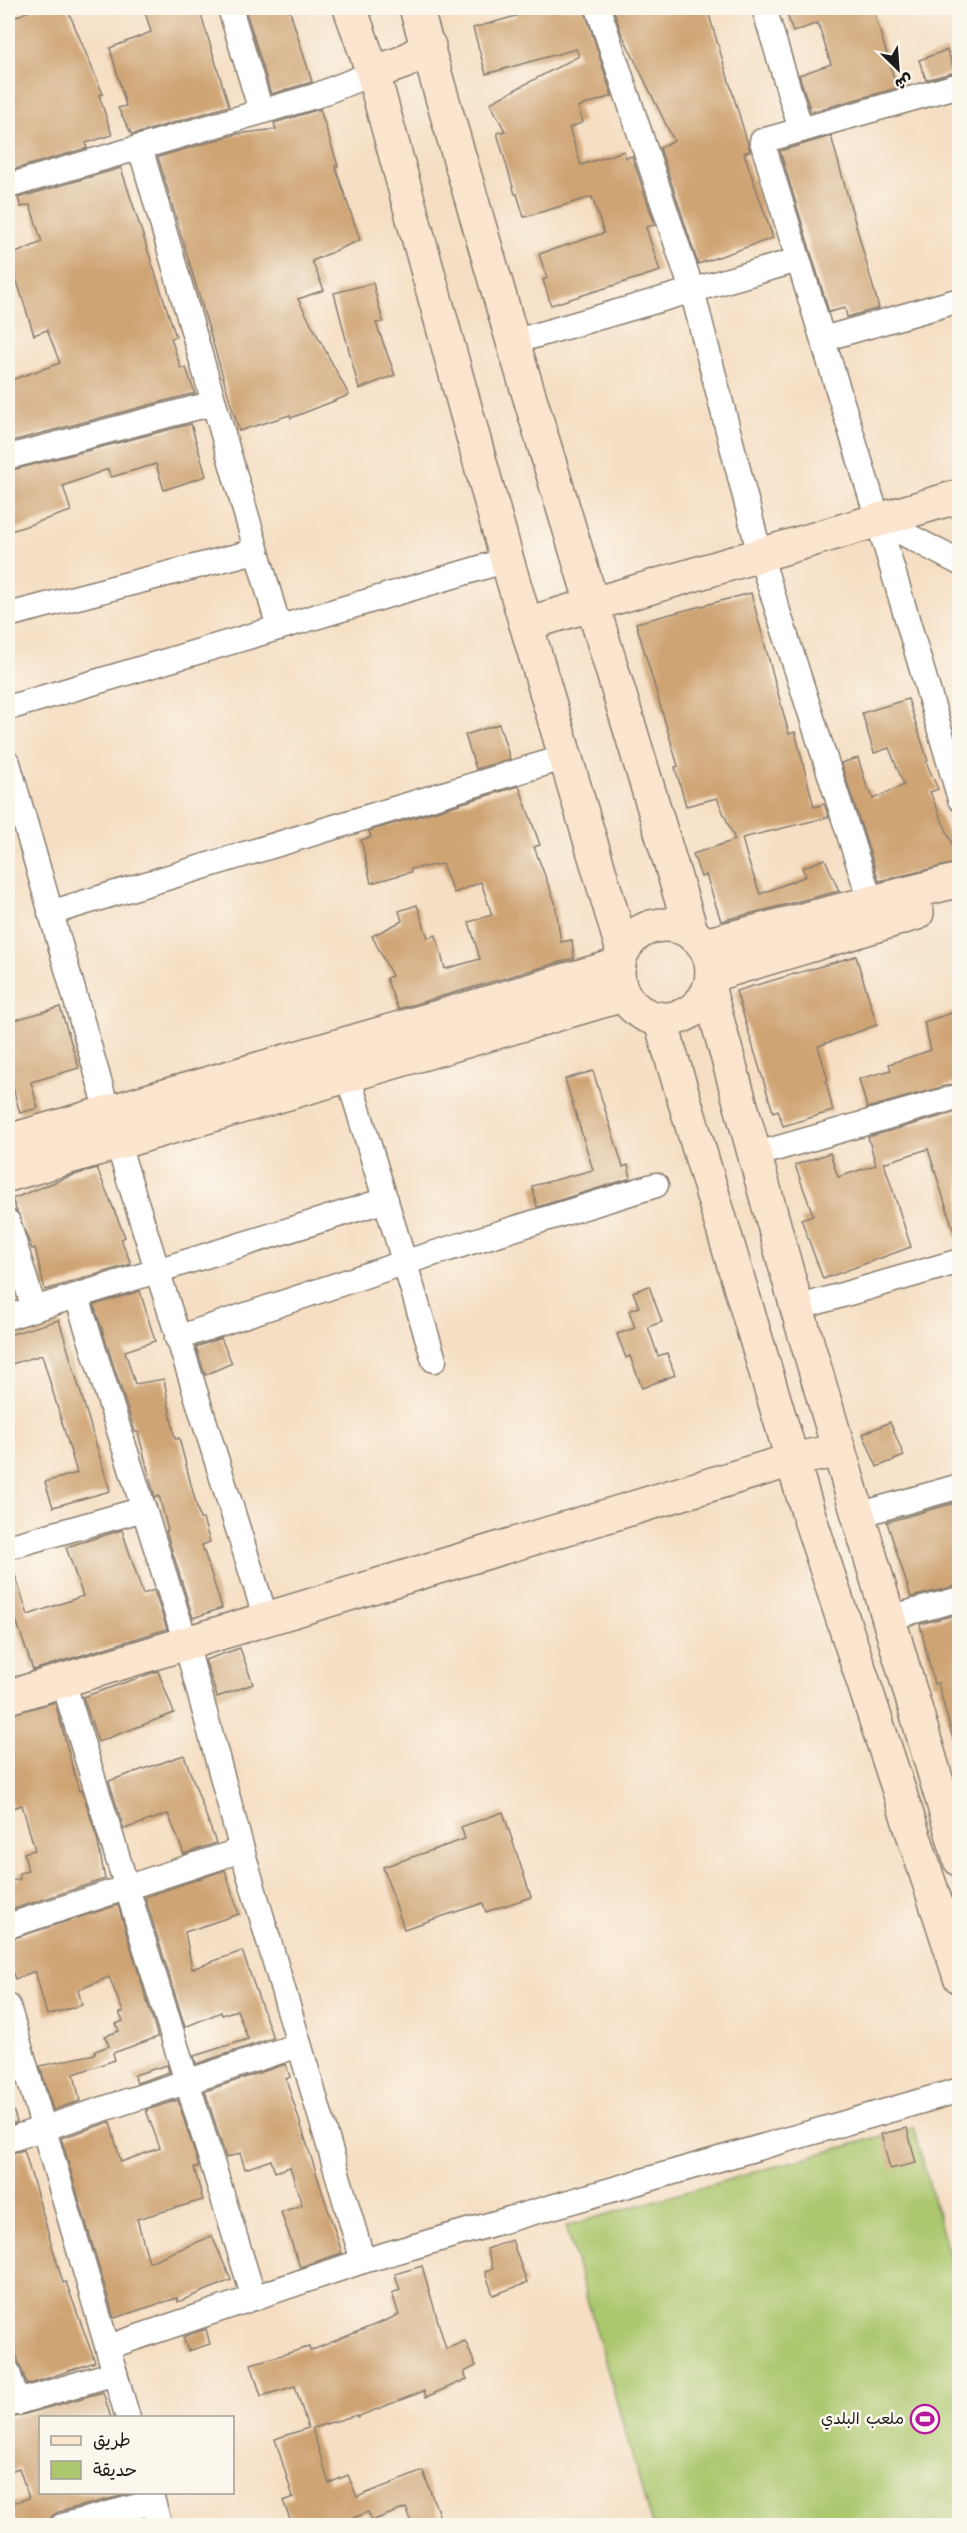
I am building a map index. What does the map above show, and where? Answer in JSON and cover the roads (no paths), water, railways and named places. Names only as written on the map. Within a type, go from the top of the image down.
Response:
[{"type":"main road","points":[[416,8],[429,46],[513,342],[704,961],[754,1155],[797,1308],[888,1618],[955,1825],[960,1860]]},
{"type":"main road","points":[[8,1175],[348,1076],[622,970],[633,938],[654,927],[677,927],[704,961],[701,1003],[689,1013],[675,1019],[660,1019],[645,1015],[633,1007],[622,970],[566,758],[507,560],[373,73],[353,9]]},
{"type":"main road","points":[[373,73],[404,62],[429,46]]},
{"type":"main road","points":[[526,624],[960,496]]},
{"type":"main road","points":[[704,961],[871,903],[960,880]]},
{"type":"main road","points":[[704,961],[960,900]]},
{"type":"main road","points":[[8,1141],[622,970]]},
{"type":"main road","points":[[660,1019],[792,1460],[960,1977]]},
{"type":"main road","points":[[8,1697],[792,1460],[839,1449]]},
{"type":"street","points":[[230,8],[261,111]]},
{"type":"street","points":[[598,8],[692,290],[759,555],[871,903]]},
{"type":"street","points":[[764,8],[801,130]]},
{"type":"street","points":[[8,186],[315,96],[373,73]]},
{"type":"street","points":[[960,85],[762,141],[878,520],[960,799]]},
{"type":"street","points":[[140,147],[279,628]]},
{"type":"street","points":[[513,342],[798,260]]},
{"type":"street","points":[[823,339],[960,300]]},
{"type":"street","points":[[8,457],[214,403]]},
{"type":"street","points":[[878,520],[960,563]]},
{"type":"street","points":[[8,615],[256,551]]},
{"type":"street","points":[[8,708],[507,560]]},
{"type":"street","points":[[50,913],[566,758]]},
{"type":"street","points":[[8,763],[155,1269],[266,1619]]},
{"type":"street","points":[[348,1076],[434,1360]]},
{"type":"street","points":[[754,1155],[960,1096]]},
{"type":"street","points":[[177,1338],[406,1262],[657,1185]]},
{"type":"street","points":[[8,1317],[77,1297],[155,1269],[386,1200]]},
{"type":"street","points":[[8,1222],[34,1309]]},
{"type":"street","points":[[797,1308],[960,1261]]},
{"type":"street","points":[[77,1297],[186,1643],[242,1850],[363,2261]]},
{"type":"street","points":[[858,1515],[960,1486]]},
{"type":"street","points":[[8,1547],[144,1509]]},
{"type":"street","points":[[888,1618],[960,1599]]},
{"type":"street","points":[[63,1681],[129,1887],[255,2298]]},
{"type":"street","points":[[8,1926],[242,1850]]},
{"type":"street","points":[[8,2006],[127,2416]]},
{"type":"street","points":[[8,2140],[299,2045]]},
{"type":"street","points":[[108,2347],[363,2261],[960,2090]]},
{"type":"street","points":[[8,2372],[12,2404],[115,2373]]},
{"type":"street","points":[[62,2526],[152,2497],[160,2526]]},
{"type":"place","name":"ملعب البلدي","points":[[925,2419]]}]
